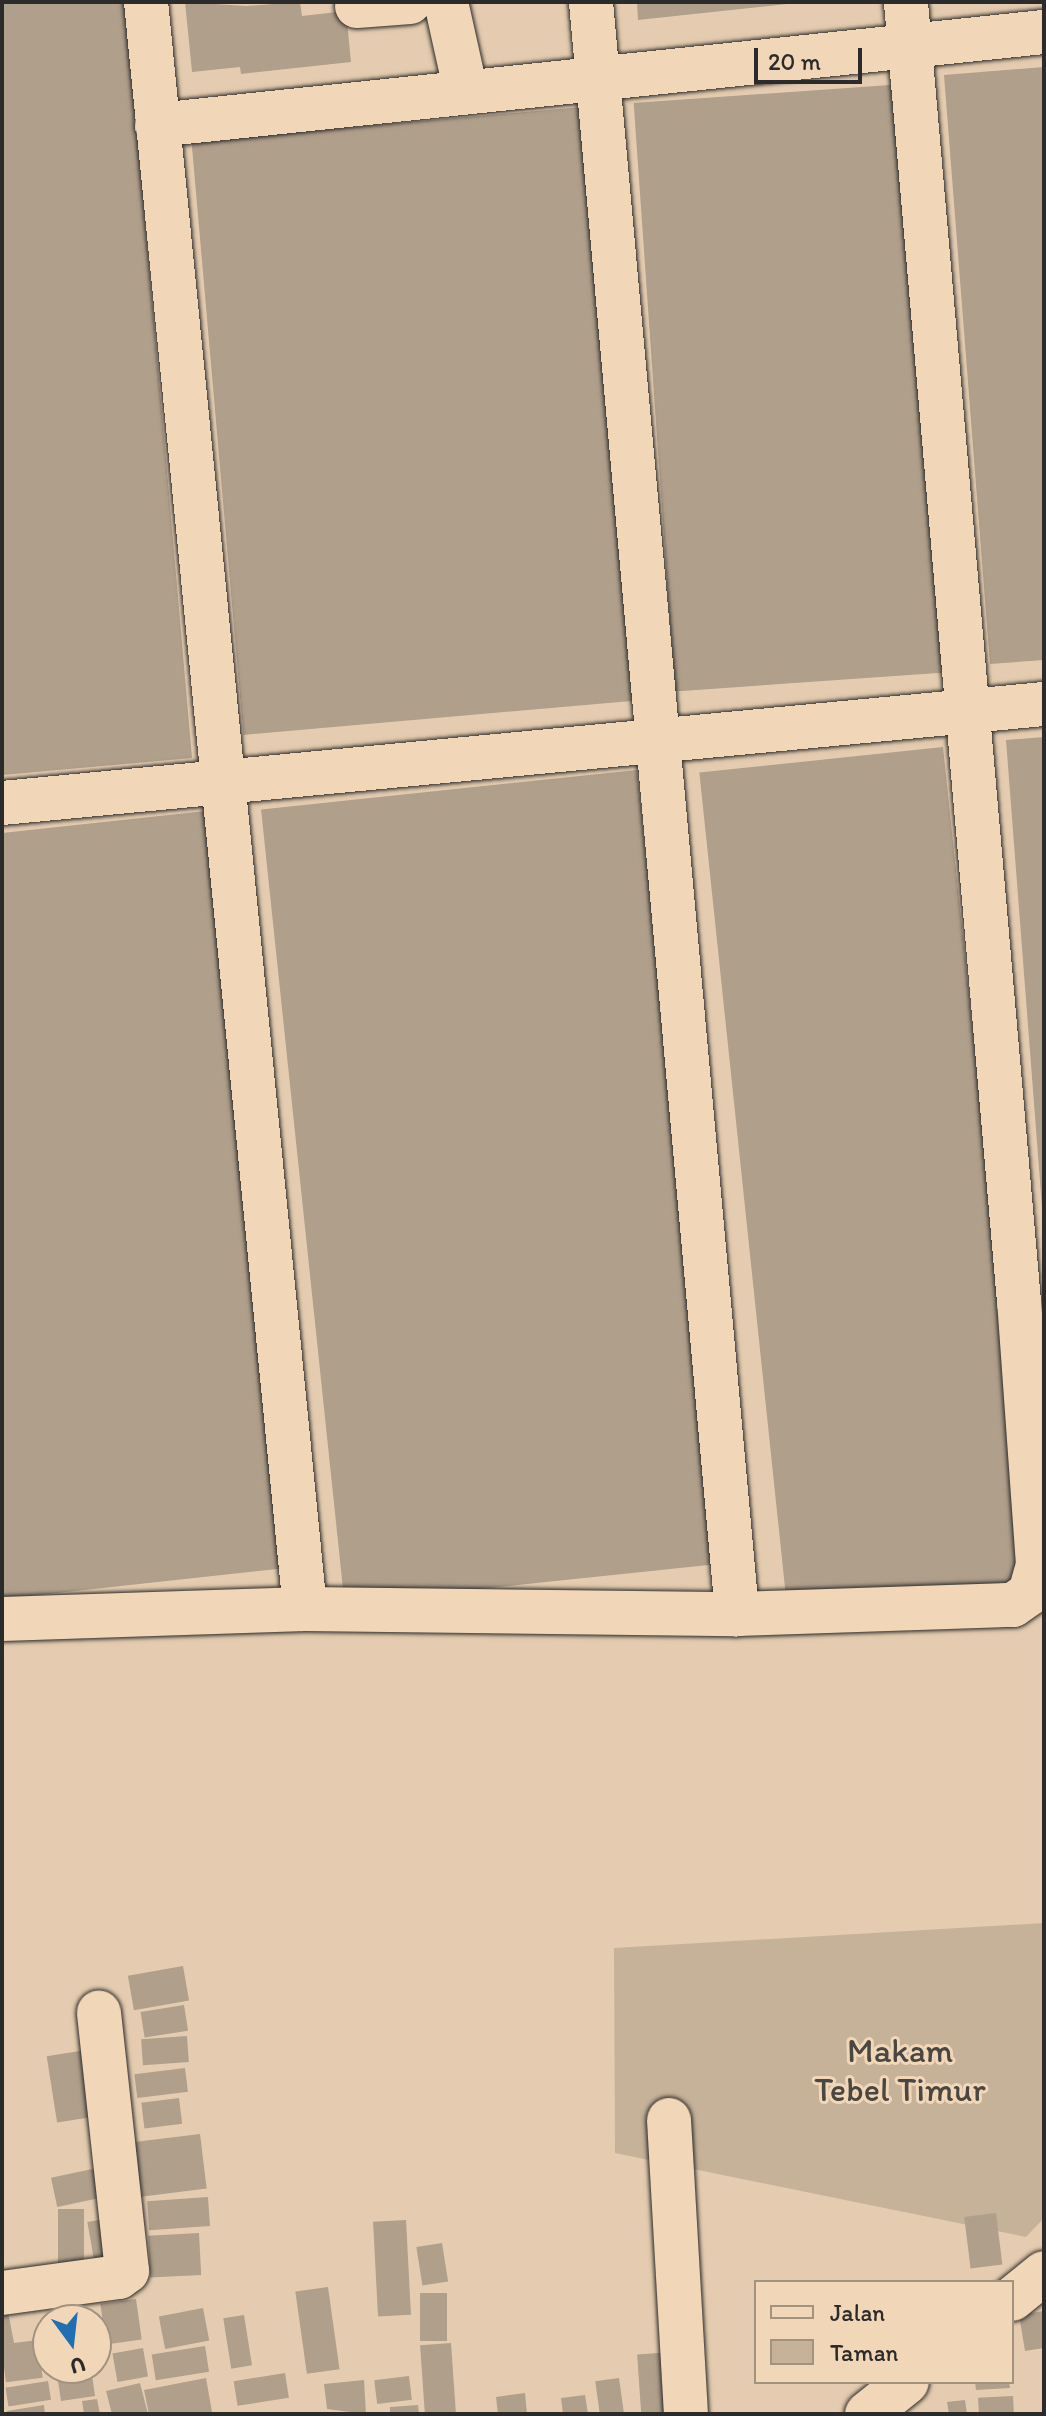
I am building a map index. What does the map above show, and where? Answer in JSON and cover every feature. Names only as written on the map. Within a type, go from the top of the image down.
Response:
[{"type":"street","points":[[146,2],[219,783],[305,1609]]},
{"type":"street","points":[[357,6],[410,2]]},
{"type":"street","points":[[446,2],[466,92]]},
{"type":"street","points":[[591,2],[737,1614]]},
{"type":"street","points":[[2,1619],[305,1609],[737,1614],[1013,1605],[1030,1593],[1038,1565],[1031,1302],[971,712],[906,2]]},
{"type":"street","points":[[157,125],[1044,32]]},
{"type":"street","points":[[2,803],[1044,704]]},
{"type":"street","points":[[2,2293],[119,2277],[127,2271],[99,2013]]},
{"type":"street","points":[[669,2120],[686,2414]]},
{"type":"street","points":[[1014,2297],[1044,2273]]},
{"type":"street","points":[[867,2414],[904,2384]]},
{"type":"green space","name":"Makam Tebel Timur","points":[[1044,1923],[1044,2218],[1026,2237],[615,2153],[614,1948]]},
{"type":"building","points":[[2,2],[126,2],[192,758],[2,775]]},
{"type":"building","points":[[185,2],[246,6],[300,2],[302,16],[346,11],[351,62],[241,74],[240,67],[192,72]]},
{"type":"building","points":[[637,2],[786,2],[787,4],[638,20]]},
{"type":"building","points":[[1044,67],[1044,660],[990,664],[944,75]]},
{"type":"building","points":[[904,84],[945,673],[675,691],[634,103]]},
{"type":"building","points":[[582,107],[634,701],[243,735],[191,141]]},
{"type":"building","points":[[1044,737],[1044,1207],[1042,1207],[1006,740]]},
{"type":"building","points":[[943,747],[1031,1581],[787,1607],[699,773]]},
{"type":"building","points":[[637,770],[720,1564],[344,1603],[261,810]]},
{"type":"building","points":[[206,811],[286,1568],[2,1599],[2,833]]},
{"type":"building","points":[[183,1966],[189,2000],[134,2010],[128,1976]]},
{"type":"building","points":[[184,2005],[188,2031],[145,2038],[141,2012]]},
{"type":"building","points":[[187,2036],[189,2062],[143,2065],[141,2039]]},
{"type":"building","points":[[99,2048],[109,2114],[57,2122],[47,2056]]},
{"type":"building","points":[[185,2068],[188,2092],[137,2098],[134,2074]]},
{"type":"building","points":[[179,2098],[182,2124],[144,2128],[141,2103]]},
{"type":"building","points":[[200,2134],[207,2189],[141,2197],[134,2142]]},
{"type":"building","points":[[97,2168],[103,2197],[57,2207],[51,2178]]},
{"type":"building","points":[[208,2197],[210,2226],[149,2230],[147,2201]]},
{"type":"building","points":[[58,2209],[84,2209],[84,2270],[58,2270]]},
{"type":"building","points":[[996,2213],[1002,2265],[971,2269],[964,2217]]},
{"type":"building","points":[[110,2218],[118,2263],[95,2267],[87,2222]]},
{"type":"building","points":[[406,2220],[411,2315],[378,2317],[373,2222]]},
{"type":"building","points":[[199,2233],[201,2275],[150,2278],[148,2236]]},
{"type":"building","points":[[442,2243],[448,2282],[422,2286],[416,2247]]},
{"type":"building","points":[[328,2287],[340,2369],[307,2374],[295,2292]]},
{"type":"building","points":[[420,2293],[447,2293],[447,2341],[420,2341]]},
{"type":"building","points":[[5,2296],[14,2343],[2,2345],[2,2297]]},
{"type":"building","points":[[136,2299],[142,2340],[112,2344],[112,2304],[100,2304]]},
{"type":"building","points":[[203,2308],[209,2340],[165,2349],[159,2317]]},
{"type":"building","points":[[1044,2311],[1044,2348],[1025,2351],[1019,2315]]},
{"type":"building","points":[[244,2315],[252,2365],[231,2369],[223,2318]]},
{"type":"building","points":[[32,2341],[32,2379],[6,2382],[2,2344]]},
{"type":"building","points":[[451,2343],[456,2414],[425,2414],[420,2345]]},
{"type":"building","points":[[205,2346],[209,2372],[156,2380],[152,2354]]},
{"type":"building","points":[[143,2348],[148,2377],[118,2382],[112,2353]]},
{"type":"building","points":[[673,2352],[677,2414],[641,2414],[637,2355]]},
{"type":"building","points":[[285,2373],[289,2398],[238,2406],[234,2381]]},
{"type":"building","points":[[409,2376],[412,2400],[377,2404],[374,2380]]},
{"type":"building","points":[[206,2378],[212,2412],[149,2414],[144,2390]]},
{"type":"building","points":[[619,2378],[624,2413],[600,2414],[595,2381]]},
{"type":"building","points":[[364,2380],[366,2414],[327,2409],[324,2384]]},
{"type":"building","points":[[140,2383],[148,2414],[112,2414],[106,2391]]},
{"type":"building","points":[[48,2384],[51,2400],[9,2406],[6,2388]]},
{"type":"building","points":[[58,2384],[93,2384],[95,2396],[61,2401]]},
{"type":"building","points":[[975,2384],[1009,2384],[1010,2388],[976,2390]]},
{"type":"building","points":[[525,2393],[527,2414],[498,2414],[496,2397]]},
{"type":"building","points":[[585,2395],[588,2414],[563,2414],[561,2398]]},
{"type":"building","points":[[1013,2396],[1014,2414],[979,2414],[978,2398]]},
{"type":"building","points":[[97,2399],[100,2414],[84,2414],[82,2401]]},
{"type":"building","points":[[965,2400],[967,2414],[949,2414],[947,2402]]},
{"type":"building","points":[[44,2405],[45,2414],[8,2414],[7,2411]]},
{"type":"building","points":[[418,2405],[419,2414],[390,2414],[390,2407]]}]
